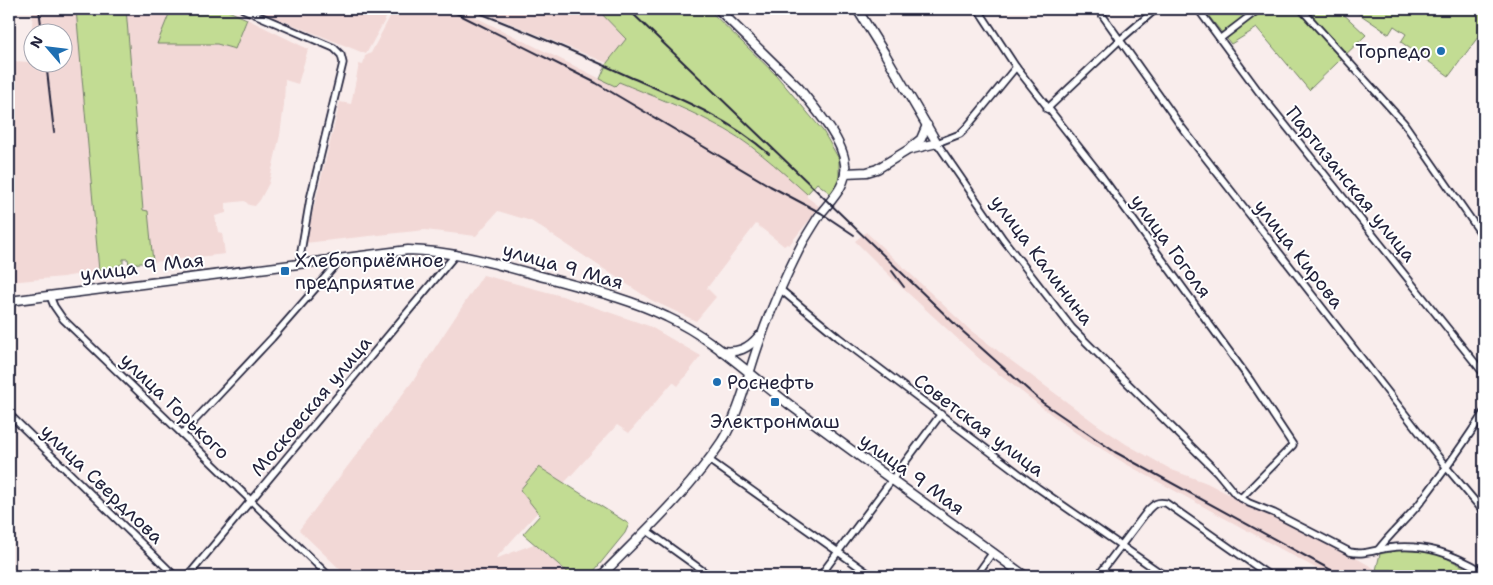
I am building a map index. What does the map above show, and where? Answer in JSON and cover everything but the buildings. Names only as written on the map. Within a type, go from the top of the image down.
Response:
[{"type":"street","points":[[244,9],[334,48],[343,59],[310,199],[299,263]]},
{"type":"street","points":[[602,576],[709,460],[734,420],[749,372],[780,290],[803,242],[842,186],[845,173],[846,163],[839,146],[798,87],[718,9]]},
{"type":"street","name":"улица Калинина","points":[[857,9],[937,143],[1003,239],[1072,328],[1217,472],[1235,494],[1350,552],[1364,554],[1400,547],[1428,548],[1449,554],[1484,572]]},
{"type":"street","name":"улица Гоголя","points":[[978,9],[1016,67],[1047,109],[1100,174],[1245,372],[1293,445],[1241,498]]},
{"type":"street","name":"улица Кирова","points":[[1098,9],[1183,129],[1447,468],[1484,512]]},
{"type":"street","points":[[1047,109],[1121,39],[1156,9]]},
{"type":"street","name":"Партизанская улица","points":[[1198,9],[1221,38],[1258,92],[1484,374]]},
{"type":"street","points":[[1221,38],[1260,9]]},
{"type":"street","points":[[1301,9],[1404,123],[1484,238]]},
{"type":"street","points":[[908,150],[937,143],[960,134],[1016,67]]},
{"type":"street","points":[[845,173],[867,172],[877,169],[908,150],[921,139],[926,125]]},
{"type":"street","name":"улица 9 Мая","points":[[9,301],[408,250],[427,250],[456,254],[567,284],[655,312],[676,322],[720,350],[785,401],[1025,576]]},
{"type":"street","name":"Московская улица","points":[[188,576],[456,254]]},
{"type":"street","points":[[182,434],[272,338],[342,257]]},
{"type":"street","name":"Советская улица","points":[[780,290],[838,337],[1038,488],[1165,576]]},
{"type":"street","name":"улица Горького","points":[[50,296],[54,306],[63,318],[329,576]]},
{"type":"street","points":[[720,350],[742,351],[750,346],[764,330]]},
{"type":"street","points":[[1378,550],[1413,511],[1447,468],[1484,412]]},
{"type":"street","name":"улица Свердлова","points":[[9,414],[176,576]]},
{"type":"street","points":[[820,576],[941,414]]},
{"type":"street","points":[[709,460],[872,576]]},
{"type":"street","points":[[1098,576],[1148,510],[1154,504],[1161,502],[1166,503],[1270,576]]},
{"type":"street","points":[[646,530],[710,576]]},
{"type":"street","points":[[976,576],[992,552]]},
{"type":"shaded area","points":[[33,9],[76,9],[99,271],[63,277],[9,282],[9,61],[22,62],[22,72],[72,72],[72,22],[32,22]]},
{"type":"shaded area","points":[[126,9],[171,9],[158,44],[217,44],[235,49],[247,19],[308,49],[298,84],[285,80],[280,135],[269,183],[260,200],[255,206],[249,205],[245,201],[226,203],[226,213],[215,216],[218,232],[222,233],[225,254],[153,262],[148,211],[143,211]]},
{"type":"shaded area","points":[[254,9],[391,9],[366,54]]},
{"type":"shaded area","points":[[394,9],[401,9],[411,13],[413,9],[459,9],[615,86],[618,81],[714,123],[746,143],[784,172],[807,194],[807,197],[820,207],[789,245],[784,246],[756,224],[707,288],[716,297],[696,321],[651,300],[531,221],[498,211],[476,236],[425,230],[305,243],[340,102],[351,104],[359,64],[363,65],[365,56],[371,53]]},
{"type":"shaded area","points":[[475,9],[597,9],[626,39],[607,63]]},
{"type":"shaded area","points":[[866,232],[970,330],[1126,444],[1172,470],[1207,483],[1334,545],[1387,576],[1330,576],[1126,464],[1076,433],[985,364],[897,283],[855,241]]},
{"type":"shaded area","points":[[483,275],[562,296],[649,326],[701,356],[678,386],[673,382],[629,433],[617,425],[495,559],[534,544],[572,576],[347,576],[299,530],[415,378]]},
{"type":"green space","points":[[76,9],[126,9],[143,210],[148,211],[153,262],[129,264],[128,259],[123,259],[123,264],[99,271]]},
{"type":"green space","points":[[171,9],[224,9],[247,19],[235,49],[217,44],[157,44]]},
{"type":"green space","points":[[597,9],[708,9],[776,75],[823,131],[839,159],[839,182],[831,194],[817,183],[807,194],[750,146],[702,117],[619,82],[615,86],[600,79],[607,63],[626,39]]},
{"type":"green space","points":[[1203,9],[1338,9],[1366,35],[1309,90],[1257,28],[1231,44]]},
{"type":"green space","name":"Торпедо","points":[[1352,9],[1484,9],[1484,29],[1449,76],[1401,42],[1406,34],[1394,26],[1389,34]]},
{"type":"green space","points":[[539,467],[629,524],[625,533],[590,576],[572,576],[523,534],[540,515],[520,490]]},
{"type":"green space","points":[[1401,550],[1440,555],[1482,576],[1401,576],[1400,573],[1392,570],[1376,570],[1380,554]]},
{"type":"railway","points":[[39,9],[41,22]]},
{"type":"railway","points":[[448,9],[596,83],[770,186],[821,213],[854,235]]},
{"type":"railway","points":[[469,9],[685,101],[720,119],[754,141],[769,154]]},
{"type":"railway","points":[[628,9],[960,329],[1043,403],[1115,452],[1342,576]]},
{"type":"railway","points":[[47,72],[54,132]]},
{"type":"railway","points":[[892,271],[904,287]]},
{"type":"place","name":"Торпедо","points":[[1441,51]]},
{"type":"place","name":"Хлебоприёмное предприятие","points":[[285,271]]},
{"type":"place","name":"Роснефть","points":[[717,382]]},
{"type":"place","name":"Электронмаш","points":[[775,402]]}]
